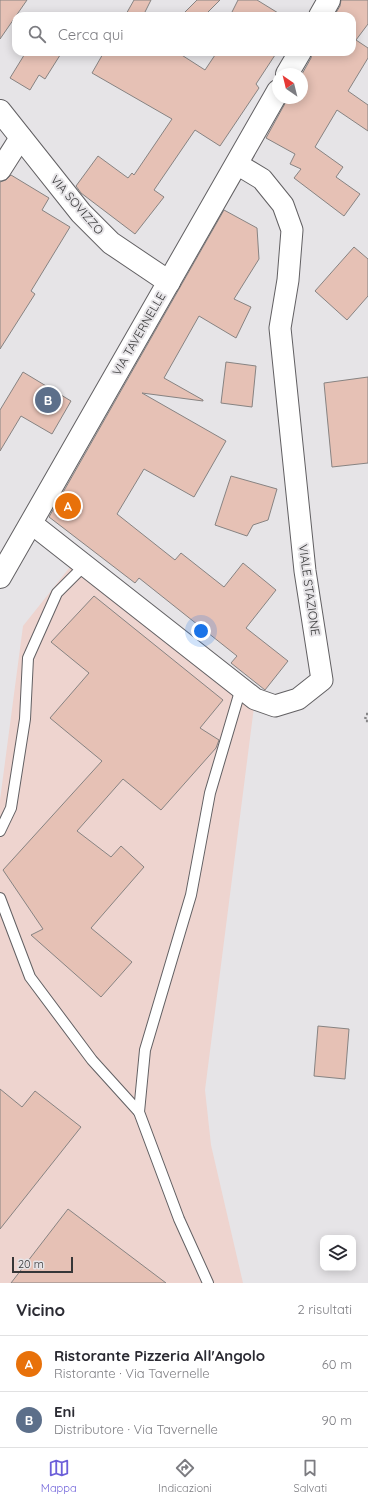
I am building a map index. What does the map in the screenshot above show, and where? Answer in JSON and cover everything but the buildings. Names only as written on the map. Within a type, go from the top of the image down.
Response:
[{"type":"main road","points":[[322,12],[329,0]]},
{"type":"main road","points":[[291,68],[298,56]]},
{"type":"main road","name":"VIA TAVERNELLE","points":[[0,577],[272,102]]},
{"type":"main road","name":"VIA SOVIZZO","points":[[0,111],[81,213],[111,243],[169,282]]},
{"type":"main road","points":[[0,559],[28,528]]},
{"type":"street","points":[[0,170],[21,137]]},
{"type":"street","name":"VIALE STAZIONE","points":[[28,528],[85,565],[255,699],[274,706],[298,699],[322,680],[305,571],[280,328],[288,280],[292,230],[283,205],[262,179],[237,164]]},
{"type":"lane","points":[[0,830],[11,808],[24,726],[28,658],[57,593],[85,565]]},
{"type":"lane","points":[[139,1112],[145,1050],[191,895],[210,793],[241,688]]},
{"type":"lane","points":[[0,898],[30,977],[92,1060],[139,1112],[179,1219],[208,1283]]},
{"type":"path","points":[[368,714],[366,714],[365,721],[368,721]]},
{"type":"shaded area","points":[[70,567],[255,699],[205,1090],[211,1145],[243,1283],[0,1283],[0,800],[23,626]]},
{"type":"place","name":"Eni","points":[[48,400]]},
{"type":"place","name":"Ristorante Pizzeria All'Angolo","points":[[68,506]]}]
